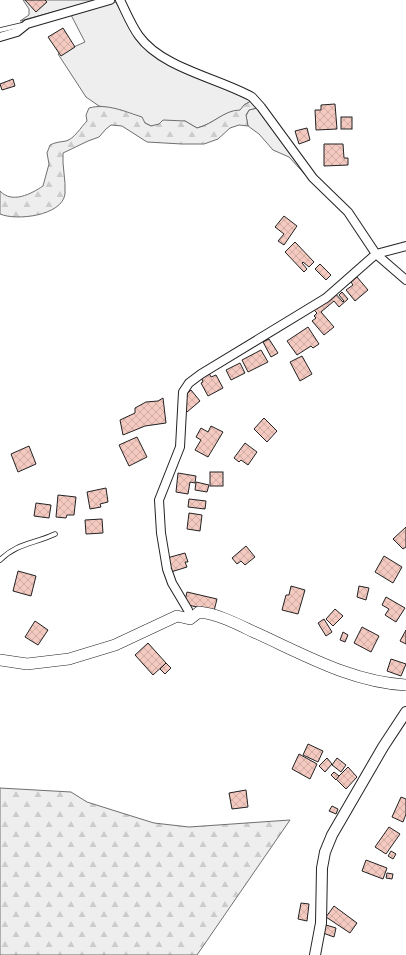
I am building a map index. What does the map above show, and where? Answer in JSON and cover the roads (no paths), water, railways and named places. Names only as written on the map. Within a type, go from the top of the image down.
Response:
[{"type":"main road","points":[[0,660],[27,664],[69,659],[115,644],[177,616],[190,619],[199,612],[208,612],[352,676],[387,684],[406,685]]},
{"type":"street","points":[[0,37],[17,32],[27,24],[110,0]]},
{"type":"street","points":[[120,0],[138,35],[148,47],[168,60],[252,97],[266,113],[313,178],[348,212],[376,254],[406,280]]},
{"type":"street","points":[[190,619],[188,610],[172,583],[167,569],[163,551],[159,500],[180,447],[183,392],[189,383],[201,374],[326,298],[376,254],[406,246]]},
{"type":"street","points":[[315,955],[321,923],[322,868],[325,852],[332,835],[383,747],[406,712]]},
{"type":"lane","points":[[0,30],[27,24]]},
{"type":"lane","points":[[0,560],[10,551],[26,543],[43,540],[55,534]]}]
